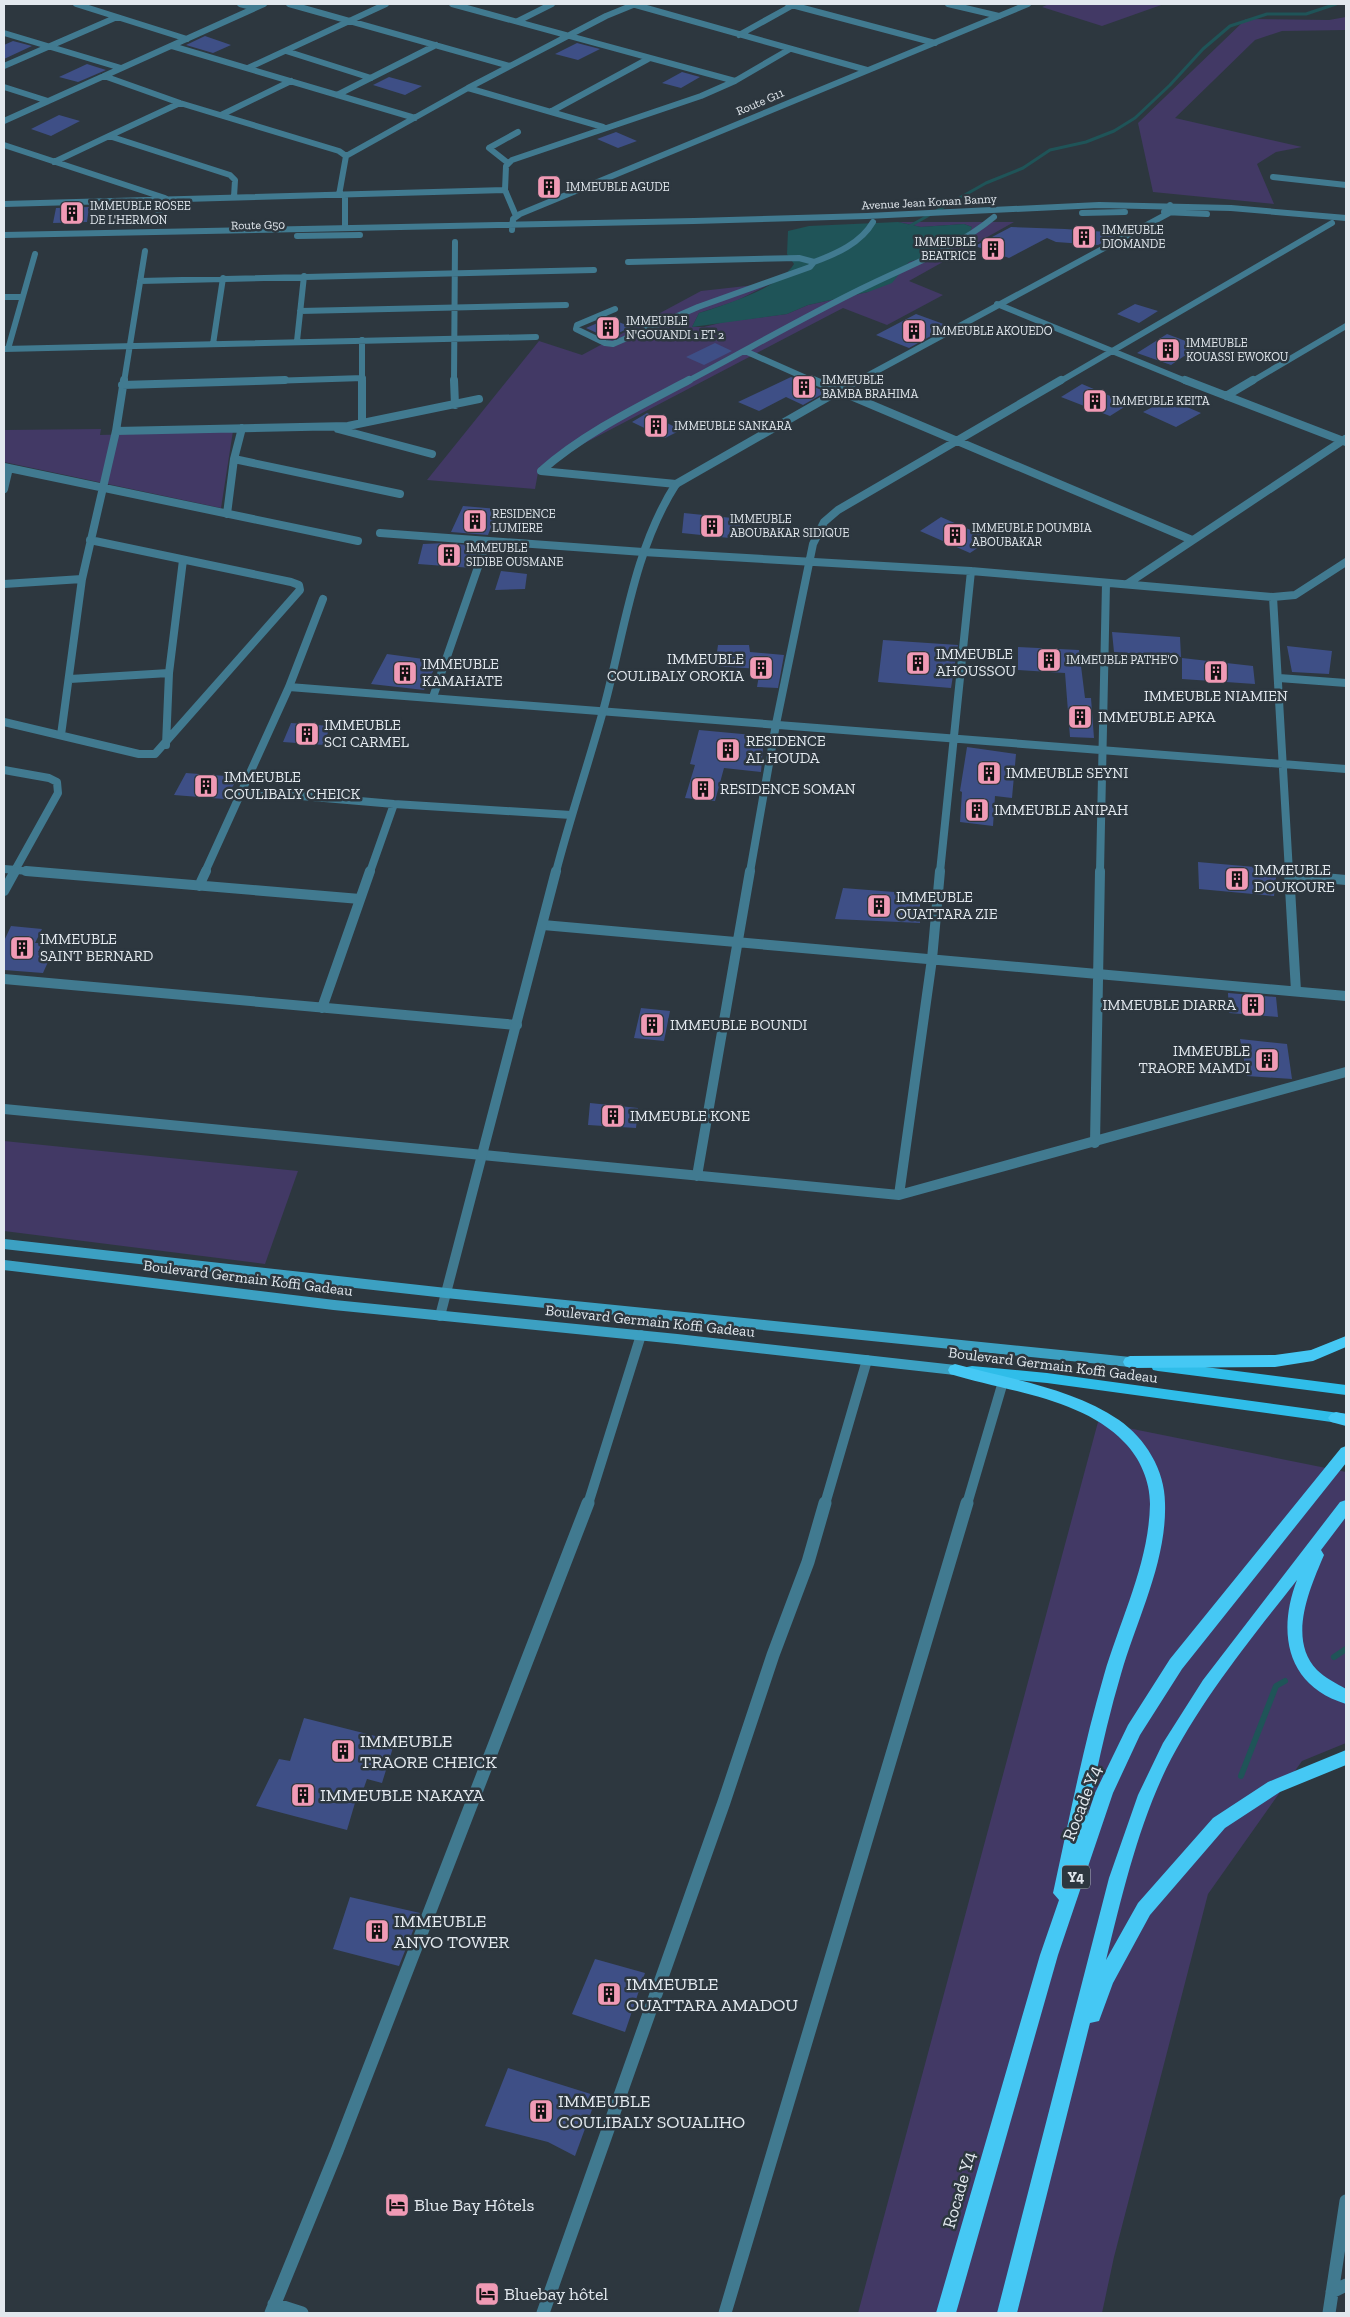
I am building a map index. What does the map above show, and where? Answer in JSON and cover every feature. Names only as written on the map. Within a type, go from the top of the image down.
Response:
[{"type":"highway","points":[[1130,1362],[1275,1361],[1313,1355],[1346,1341]]},
{"type":"highway","points":[[955,1370],[1004,1379],[1074,1403],[1106,1420],[1129,1436],[1147,1461],[1157,1492],[1157,1513],[1151,1546],[1112,1678],[1087,1778],[1049,1955]]},
{"type":"highway","name":"Rocade Y4","points":[[946,2313],[1049,1955],[1104,1793],[1134,1730],[1176,1664],[1346,1452]]},
{"type":"highway","points":[[1007,2313],[1118,1878],[1141,1809],[1169,1748],[1222,1667],[1346,1506]]},
{"type":"highway","points":[[1326,1532],[1307,1574],[1294,1613],[1296,1645],[1308,1671],[1328,1688],[1346,1697]]},
{"type":"highway","points":[[1070,2070],[1113,1966],[1144,1909],[1179,1866],[1219,1823],[1274,1786],[1346,1757]]},
{"type":"main road","name":"Boulevard Germain Koffi Gadeau","points":[[4,1244],[446,1293],[1130,1362],[1346,1390]]},
{"type":"main road","name":"Boulevard Germain Koffi Gadeau","points":[[4,1265],[334,1306],[641,1335],[955,1370]]},
{"type":"main road","name":"Boulevard Germain Koffi Gadeau","points":[[1004,1379],[1047,1378],[1343,1419]]},
{"type":"street","points":[[76,4],[187,38]]},
{"type":"street","points":[[240,4],[255,8]]},
{"type":"street","points":[[4,121],[264,4]]},
{"type":"street","points":[[289,4],[510,66]]},
{"type":"street","points":[[248,68],[386,4]]},
{"type":"street","points":[[452,4],[735,81]]},
{"type":"street","points":[[518,21],[552,4]]},
{"type":"street","points":[[739,35],[792,4],[935,43]]},
{"type":"street","points":[[948,4],[999,16]]},
{"type":"street","name":"Route G11","points":[[516,216],[1028,4]]},
{"type":"street","points":[[346,156],[468,88],[632,5],[867,70]]},
{"type":"street","points":[[4,66],[117,17]]},
{"type":"street","points":[[4,34],[121,68]]},
{"type":"street","points":[[337,95],[436,45]]},
{"type":"street","points":[[172,46],[415,118]]},
{"type":"street","points":[[512,228],[516,216],[505,190],[506,166],[508,163],[603,127],[701,96],[735,81],[790,49]]},
{"type":"street","points":[[286,51],[372,78]]},
{"type":"street","points":[[552,111],[648,58]]},
{"type":"street","points":[[104,76],[180,103],[339,151],[346,156]]},
{"type":"street","points":[[221,115],[291,81]]},
{"type":"street","points":[[4,88],[48,101]]},
{"type":"street","points":[[468,88],[603,127]]},
{"type":"street","points":[[54,162],[180,103]]},
{"type":"street","points":[[508,163],[490,151],[489,148],[518,132]]},
{"type":"street","points":[[109,136],[230,175],[235,180],[234,197]]},
{"type":"street","points":[[4,145],[165,198]]},
{"type":"street","points":[[345,228],[342,195],[346,156]]},
{"type":"street","points":[[1273,177],[1346,185]]},
{"type":"street","points":[[4,204],[165,198],[505,190]]},
{"type":"street","points":[[157,217],[165,198]]},
{"type":"street","name":"Avenue Jean Konan Banny","points":[[512,228],[909,221],[946,213],[1099,206],[1281,211],[1346,218]]},
{"type":"street","points":[[440,1316],[571,815],[603,711],[643,552],[667,498],[676,484],[838,391],[1170,209]]},
{"type":"street","name":"Avenue Jean Konan Banny","points":[[512,228],[994,217],[1170,209],[1346,225]]},
{"type":"street","points":[[676,484],[541,471],[562,452],[630,411],[860,288],[936,255],[976,232],[994,217]]},
{"type":"street","points":[[615,309],[577,325],[576,329],[605,343],[613,344],[698,308],[794,273],[810,266],[814,262],[840,252],[862,237],[873,222]]},
{"type":"street","points":[[697,1176],[736,942],[776,724],[816,535],[830,517],[955,442],[1332,223]]},
{"type":"street","name":"Route G50","points":[[4,235],[345,228],[512,228]]},
{"type":"street","name":"Route G50","points":[[4,242],[512,228]]},
{"type":"street","points":[[455,242],[456,273],[453,339],[455,405]]},
{"type":"street","points":[[61,735],[82,579],[116,431],[128,346],[145,251]]},
{"type":"street","points":[[35,254],[6,349],[536,337]]},
{"type":"street","points":[[628,262],[799,258],[814,262]]},
{"type":"street","points":[[140,281],[594,270]]},
{"type":"street","points":[[297,341],[304,276]]},
{"type":"street","points":[[212,344],[223,278]]},
{"type":"street","points":[[4,297],[21,297]]},
{"type":"street","points":[[997,304],[1111,352],[1345,441]]},
{"type":"street","points":[[300,311],[566,305]]},
{"type":"street","points":[[1226,396],[1346,326]]},
{"type":"street","points":[[362,340],[362,423]]},
{"type":"street","points":[[745,351],[955,442],[1192,540]]},
{"type":"street","points":[[122,385],[363,378]]},
{"type":"street","points":[[116,431],[332,427],[362,423],[479,399]]},
{"type":"street","points":[[332,427],[432,454]]},
{"type":"street","points":[[227,514],[234,459],[242,428]]},
{"type":"street","points":[[1127,584],[1345,441]]},
{"type":"street","points":[[234,459],[400,494]]},
{"type":"street","points":[[4,489],[6,467],[358,541]]},
{"type":"street","points":[[380,533],[810,563],[971,571],[1273,597],[1295,595],[1346,562]]},
{"type":"street","points":[[4,722],[147,756],[155,754],[166,745],[301,588],[291,582],[90,540]]},
{"type":"street","points":[[433,697],[487,541]]},
{"type":"street","points":[[166,745],[169,673],[183,560]]},
{"type":"street","points":[[899,1196],[932,959],[952,738],[971,571]]},
{"type":"street","points":[[4,584],[82,579]]},
{"type":"street","points":[[1094,1143],[1106,583]]},
{"type":"street","points":[[1273,597],[1296,991]]},
{"type":"street","points":[[199,886],[244,791],[289,687],[322,599]]},
{"type":"street","points":[[70,679],[169,673]]},
{"type":"street","points":[[1279,678],[1346,683]]},
{"type":"street","points":[[289,687],[1346,770]]},
{"type":"street","points":[[4,770],[49,778],[58,782],[59,786],[58,793],[4,891]]},
{"type":"street","points":[[244,791],[394,804],[571,815]]},
{"type":"street","points":[[322,1008],[394,804]]},
{"type":"street","points":[[4,869],[360,899]]},
{"type":"street","points":[[1290,875],[1346,880]]},
{"type":"street","points":[[543,925],[1346,996]]},
{"type":"street","points":[[4,979],[517,1025]]},
{"type":"street","points":[[4,1109],[899,1196],[1346,1072]]},
{"type":"street","points":[[302,2313],[273,2309],[337,2151],[588,1504],[641,1335]]},
{"type":"street","points":[[544,2313],[560,2260],[724,1802],[764,1680],[808,1562],[852,1420],[867,1360]]},
{"type":"street","points":[[726,2313],[1004,1379]]},
{"type":"street","points":[[1329,2313],[1346,2201]]},
{"type":"street","points":[[1332,2292],[1346,2285]]},
{"type":"shaded area","points":[[1049,4],[1164,4],[1102,26],[1042,7]]},
{"type":"shaded area","points":[[1346,17],[1346,30],[1282,31],[1255,40],[1175,118],[1302,147],[1276,152],[1257,164],[1274,204],[1153,192],[1138,123],[1246,19],[1329,20]]},
{"type":"shaded area","points":[[898,222],[1014,222],[909,281],[943,295],[887,325],[843,308],[539,467],[535,489],[427,480],[539,341],[582,355],[701,291],[772,283],[736,301],[699,313],[692,327],[704,327],[724,322],[787,314],[808,305],[868,292],[899,273],[909,262],[929,256],[972,227],[964,224],[921,227]]},
{"type":"shaded area","points":[[898,222],[921,227],[964,224],[972,227],[968,237],[929,256],[909,262],[892,283],[868,292],[808,305],[787,314],[692,327],[699,313],[751,294],[776,281],[786,273],[794,264],[787,254],[788,231],[809,226]]},
{"type":"shaded area","points":[[101,429],[100,435],[233,431],[221,508],[4,462],[4,430]]},
{"type":"shaded area","points":[[4,1141],[298,1171],[265,1264],[4,1231]]},
{"type":"shaded area","points":[[1098,1422],[1346,1472],[1346,1743],[1302,1761],[1208,1894],[1114,2257],[1102,2313],[858,2313]]},
{"type":"building","points":[[205,36],[231,45],[213,53],[186,45]]},
{"type":"building","points":[[13,41],[32,46],[4,59],[4,45]]},
{"type":"building","points":[[577,43],[600,49],[578,60],[555,54]]},
{"type":"building","points":[[87,64],[106,70],[78,82],[59,77]]},
{"type":"building","points":[[682,72],[700,77],[681,88],[662,83]]},
{"type":"building","points":[[389,77],[422,86],[405,95],[373,85]]},
{"type":"building","points":[[59,115],[80,121],[51,136],[31,129]]},
{"type":"building","points":[[616,132],[637,141],[618,148],[597,139]]},
{"type":"building","name":"IMMEUBLE ROSEE DE L'HERMON","points":[[89,207],[87,222],[53,223],[56,208]]},
{"type":"building","points":[[1011,227],[1121,233],[1098,245],[1056,242],[1047,238],[1009,258],[975,246]]},
{"type":"building","points":[[1135,304],[1158,311],[1139,323],[1117,314]]},
{"type":"building","name":"IMMEUBLE AKOUEDO","points":[[916,314],[949,326],[909,348],[876,335]]},
{"type":"building","name":"IMMEUBLE N'GOUANDI 1 ET 2","points":[[609,318],[631,327],[608,338],[586,328]]},
{"type":"building","name":"IMMEUBLE KOUASSI EWOKOU","points":[[1167,334],[1199,346],[1171,365],[1137,353]]},
{"type":"building","points":[[715,343],[732,351],[704,365],[686,357]]},
{"type":"building","points":[[791,377],[826,392],[803,405],[786,397],[759,411],[738,402]]},
{"type":"building","name":"IMMEUBLE KEITA","points":[[1082,384],[1129,404],[1110,416],[1061,397]]},
{"type":"building","points":[[1168,399],[1201,413],[1176,427],[1143,412]]},
{"type":"building","name":"IMMEUBLE SANKARA","points":[[647,413],[681,430],[665,438],[632,422]]},
{"type":"building","name":"RESIDENCE LUMIERE","points":[[463,506],[498,509],[488,535],[451,532]]},
{"type":"building","name":"IMMEUBLE ABOUBAKAR SIDIQUE","points":[[684,513],[742,519],[739,539],[682,533]]},
{"type":"building","name":"IMMEUBLE DOUMBIA ABOUBAKAR","points":[[941,517],[991,539],[970,553],[920,531]]},
{"type":"building","name":"IMMEUBLE SIDIBE OUSMANE","points":[[446,543],[479,546],[472,568],[418,564],[423,544]]},
{"type":"building","points":[[501,571],[527,574],[525,589],[495,590]]},
{"type":"building","points":[[1112,632],[1180,637],[1181,657],[1114,652]]},
{"type":"building","name":"IMMEUBLE AHOUSSOU","points":[[883,640],[958,645],[951,688],[878,682]]},
{"type":"building","name":"IMMEUBLE COULIBALY OROKIA","points":[[718,645],[749,645],[750,652],[784,655],[778,688],[757,687],[760,669],[715,666]]},
{"type":"building","points":[[1287,646],[1332,651],[1329,674],[1292,672]]},
{"type":"building","points":[[1018,647],[1079,650],[1085,698],[1091,698],[1094,738],[1070,737],[1065,673],[1018,670]]},
{"type":"building","name":"IMMEUBLE KAMAHATE","points":[[387,654],[438,661],[424,690],[371,684]]},
{"type":"building","name":"IMMEUBLE NIAMIEN","points":[[1182,658],[1253,666],[1255,684],[1182,679]]},
{"type":"building","name":"IMMEUBLE SCI CARMEL","points":[[291,723],[330,726],[324,745],[283,742]]},
{"type":"building","name":"RESIDENCE AL HOUDA","points":[[699,730],[764,736],[761,772],[724,768],[715,801],[685,798],[695,765],[690,764]]},
{"type":"building","name":"IMMEUBLE SEYNI","points":[[967,747],[1016,754],[1012,798],[995,796],[993,826],[960,822],[962,792],[960,791]]},
{"type":"building","name":"IMMEUBLE COULIBALY CHEICK","points":[[186,773],[239,777],[224,799],[174,795]]},
{"type":"building","name":"IMMEUBLE DOUKOURE","points":[[1198,862],[1277,869],[1274,896],[1199,889]]},
{"type":"building","name":"IMMEUBLE OUATTARA ZIE","points":[[843,888],[920,894],[920,923],[835,919]]},
{"type":"building","name":"IMMEUBLE SAINT BERNARD","points":[[11,926],[42,929],[35,943],[42,943],[38,952],[52,953],[43,973],[4,970],[4,941]]},
{"type":"building","name":"IMMEUBLE DIARRA","points":[[1228,993],[1276,997],[1278,1017],[1229,1013]]},
{"type":"building","name":"IMMEUBLE BOUNDI","points":[[641,1008],[670,1011],[664,1041],[634,1038]]},
{"type":"building","name":"IMMEUBLE TRAORE MAMDI","points":[[1240,1039],[1287,1044],[1292,1079],[1247,1076]]},
{"type":"building","name":"IMMEUBLE KONE","points":[[590,1103],[638,1108],[636,1128],[588,1125]]},
{"type":"building","points":[[304,1718],[395,1741],[382,1783],[367,1779],[361,1796],[357,1796],[347,1830],[256,1806],[279,1759],[290,1761]]},
{"type":"building","name":"IMMEUBLE ANVO TOWER","points":[[350,1897],[420,1913],[399,1966],[333,1949]]},
{"type":"building","name":"IMMEUBLE OUATTARA AMADOU","points":[[595,1959],[645,1973],[625,2032],[572,2014]]},
{"type":"building","name":"IMMEUBLE COULIBALY SOUALIHO","points":[[508,2068],[597,2096],[575,2156],[548,2142],[485,2126]]},
{"type":"waterway","points":[[908,227],[986,183],[1023,168],[1050,150],[1086,142],[1114,131],[1135,118],[1170,85],[1203,49],[1230,26],[1267,14],[1306,14],[1336,4]]},
{"type":"waterway","points":[[1334,1657],[1346,1649]]},
{"type":"waterway","points":[[1241,1776],[1276,1686],[1285,1681]]},
{"type":"place","name":"IMMEUBLE AGUDE","points":[[549,187]]},
{"type":"place","name":"IMMEUBLE ROSEE DE L'HERMON","points":[[72,213]]},
{"type":"place","name":"IMMEUBLE DIOMANDE","points":[[1084,237]]},
{"type":"place","name":"IMMEUBLE BEATRICE","points":[[993,249]]},
{"type":"place","name":"IMMEUBLE N'GOUANDI 1 ET 2","points":[[608,328]]},
{"type":"place","name":"IMMEUBLE AKOUEDO","points":[[914,331]]},
{"type":"place","name":"IMMEUBLE KOUASSI EWOKOU","points":[[1168,350]]},
{"type":"place","name":"IMMEUBLE BAMBA BRAHIMA","points":[[804,387]]},
{"type":"place","name":"IMMEUBLE KEITA","points":[[1095,401]]},
{"type":"place","name":"IMMEUBLE SANKARA","points":[[656,426]]},
{"type":"place","name":"RESIDENCE LUMIERE","points":[[475,521]]},
{"type":"place","name":"IMMEUBLE ABOUBAKAR SIDIQUE","points":[[712,526]]},
{"type":"place","name":"IMMEUBLE DOUMBIA ABOUBAKAR","points":[[955,535]]},
{"type":"place","name":"IMMEUBLE SIDIBE OUSMANE","points":[[449,555]]},
{"type":"place","name":"IMMEUBLE PATHE'O","points":[[1049,660]]},
{"type":"place","name":"IMMEUBLE AHOUSSOU","points":[[918,663]]},
{"type":"place","name":"IMMEUBLE COULIBALY OROKIA","points":[[761,668]]},
{"type":"place","name":"IMMEUBLE NIAMIEN","points":[[1216,672]]},
{"type":"place","name":"IMMEUBLE KAMAHATE","points":[[405,673]]},
{"type":"place","name":"IMMEUBLE APKA","points":[[1080,717]]},
{"type":"place","name":"IMMEUBLE SCI CARMEL","points":[[307,734]]},
{"type":"place","name":"RESIDENCE AL HOUDA","points":[[728,750]]},
{"type":"place","name":"IMMEUBLE SEYNI","points":[[989,773]]},
{"type":"place","name":"IMMEUBLE COULIBALY CHEICK","points":[[206,786]]},
{"type":"place","name":"RESIDENCE SOMAN","points":[[703,789]]},
{"type":"place","name":"IMMEUBLE ANIPAH","points":[[977,810]]},
{"type":"place","name":"IMMEUBLE DOUKOURE","points":[[1237,879]]},
{"type":"place","name":"IMMEUBLE OUATTARA ZIE","points":[[879,906]]},
{"type":"place","name":"IMMEUBLE SAINT BERNARD","points":[[22,948]]},
{"type":"place","name":"IMMEUBLE DIARRA","points":[[1253,1005]]},
{"type":"place","name":"IMMEUBLE BOUNDI","points":[[652,1025]]},
{"type":"place","name":"IMMEUBLE TRAORE MAMDI","points":[[1267,1060]]},
{"type":"place","name":"IMMEUBLE KONE","points":[[613,1116]]},
{"type":"place","name":"IMMEUBLE TRAORE CHEICK","points":[[343,1751]]},
{"type":"place","name":"IMMEUBLE NAKAYA","points":[[303,1795]]},
{"type":"place","name":"IMMEUBLE ANVO TOWER","points":[[377,1931]]},
{"type":"place","name":"IMMEUBLE OUATTARA AMADOU","points":[[609,1994]]},
{"type":"place","name":"IMMEUBLE COULIBALY SOUALIHO","points":[[541,2111]]},
{"type":"place","name":"Blue Bay Hôtels","points":[[397,2205]]},
{"type":"place","name":"Bluebay hôtel","points":[[487,2294]]}]
